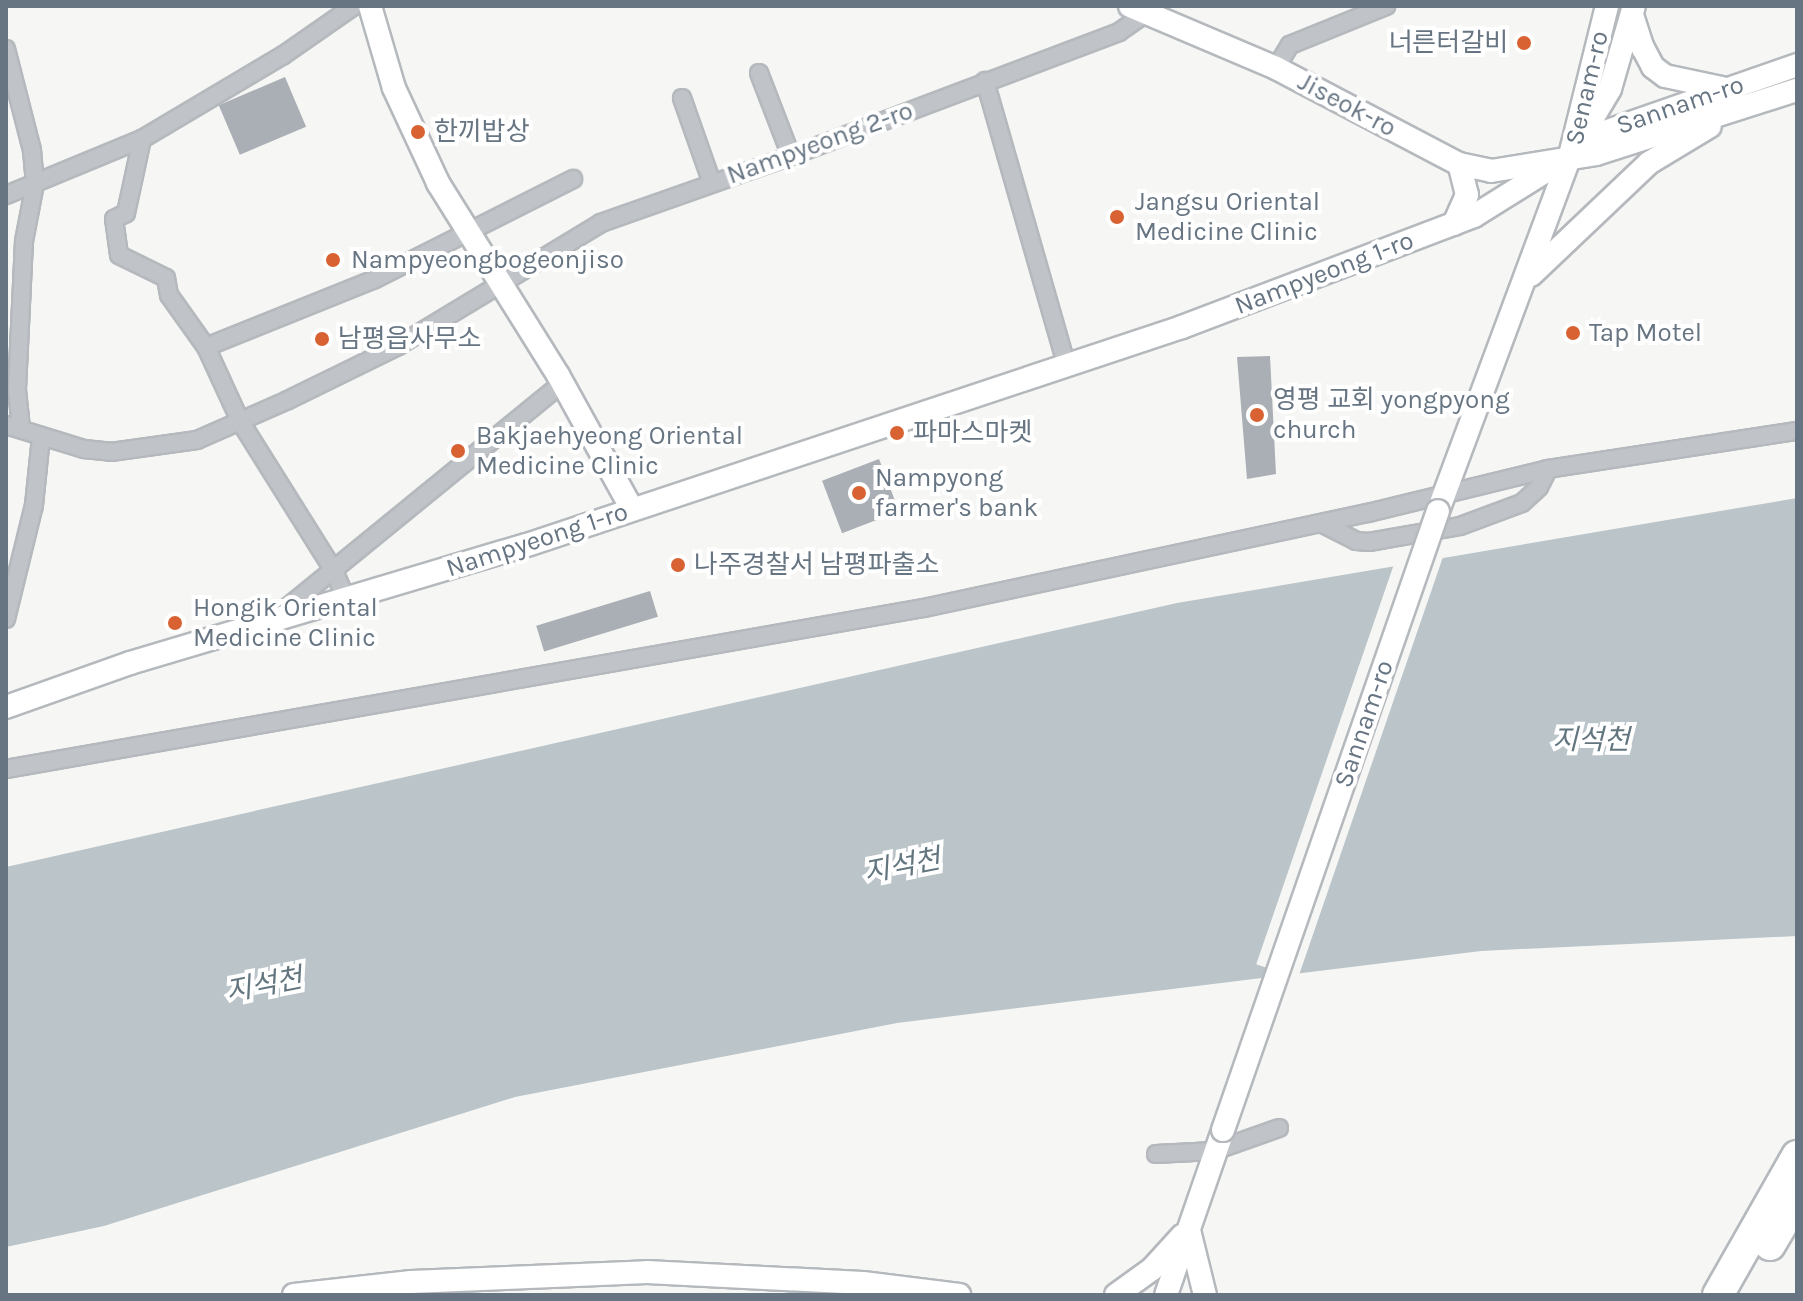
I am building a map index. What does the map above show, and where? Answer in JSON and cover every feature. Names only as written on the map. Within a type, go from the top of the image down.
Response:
[{"type":"highway","points":[[1718,1295],[1797,1156]]},
{"type":"highway","points":[[1741,1295],[1797,1199]]},
{"type":"main road","points":[[370,6],[394,88],[433,173],[562,383],[632,509]]},
{"type":"main road","name":"Senam-ro","points":[[1570,156],[1607,6]]},
{"type":"main road","name":"Jiseok-ro","points":[[1137,10],[1276,68],[1459,164],[1491,171],[1520,168],[1570,156]]},
{"type":"main road","points":[[1633,10],[1643,48],[1653,67],[1665,76],[1723,88]]},
{"type":"main road","name":"Senam-ro","points":[[1570,156],[1610,89],[1633,10]]},
{"type":"main road","name":"Sannam-ro","points":[[1166,1295],[1441,502],[1570,156],[1599,134],[1723,88],[1797,65]]},
{"type":"main road","name":"Sannam-ro","points":[[1570,156],[1627,145],[1747,103],[1797,90]]},
{"type":"main road","points":[[1527,278],[1649,163],[1747,103]]},
{"type":"main road","name":"Nampyeong 1-ro","points":[[6,707],[130,663],[527,545],[1182,327],[1474,216],[1570,156]]},
{"type":"main road","points":[[1454,224],[1463,211],[1467,195],[1459,164]]},
{"type":"main road","points":[[1116,1295],[1152,1269],[1189,1229]]},
{"type":"main road","points":[[1189,1229],[1205,1295]]},
{"type":"main road","points":[[294,1295],[426,1281],[647,1272],[863,1283],[959,1295]]},
{"type":"street","points":[[6,195],[142,139],[282,56],[354,6]]},
{"type":"street","points":[[1276,68],[1290,45],[1386,6]]},
{"type":"street","name":"Nampyeong 2-ro","points":[[14,427],[84,449],[133,452],[197,440],[241,423],[398,346],[601,223],[791,156],[1119,32],[1137,10]]},
{"type":"street","points":[[6,49],[32,150],[35,184],[24,241],[14,427]]},
{"type":"street","points":[[759,73],[791,156]]},
{"type":"street","points":[[985,81],[1066,364]]},
{"type":"street","points":[[682,98],[712,183]]},
{"type":"street","points":[[142,139],[126,213],[114,219],[119,255],[166,278],[169,295],[206,347],[241,423],[334,571],[346,599]]},
{"type":"street","points":[[206,347],[375,279],[573,179]]},
{"type":"street","points":[[266,624],[562,383]]},
{"type":"street","points":[[6,769],[924,608],[1321,523],[1441,502],[1548,469],[1797,431]]},
{"type":"street","points":[[6,619],[34,505],[41,437]]},
{"type":"street","points":[[1321,523],[1356,541],[1369,542],[1460,526],[1522,503],[1539,487],[1548,469]]},
{"type":"street","points":[[1156,1154],[1214,1151],[1279,1128]]},
{"type":"water","name":"지석천","points":[[1797,498],[1797,936],[1481,951],[897,1023],[515,1097],[104,1226],[6,1247],[6,867],[1177,603]]},
{"type":"pier","points":[[1402,540],[1444,554],[1298,979],[1256,964]]},
{"type":"building","points":[[285,77],[306,127],[240,155],[219,105]]},
{"type":"building","name":"영평 교회 yongpyong church","points":[[1270,356],[1276,474],[1247,479],[1237,357]]},
{"type":"building","name":"Nampyong farmer's bank","points":[[879,459],[899,511],[842,533],[822,481]]},
{"type":"building","points":[[650,591],[658,617],[544,652],[536,626]]},
{"type":"place","name":"너른터갈비","points":[[1524,43]]},
{"type":"place","name":"한끼밥상","points":[[418,132]]},
{"type":"place","name":"Jangsu Oriental Medicine Clinic","points":[[1117,217]]},
{"type":"place","name":"Nampyeongbogeonjiso","points":[[333,260]]},
{"type":"place","name":"Tap Motel","points":[[1573,333]]},
{"type":"place","name":"남평읍사무소","points":[[322,339]]},
{"type":"place","name":"영평 교회 yongpyong church","points":[[1257,415]]},
{"type":"place","name":"파마스마켓","points":[[897,433]]},
{"type":"place","name":"Bakjaehyeong Oriental Medicine Clinic","points":[[458,451]]},
{"type":"place","name":"Nampyong farmer's bank","points":[[859,493]]},
{"type":"place","name":"나주경찰서 남평파출소","points":[[678,565]]},
{"type":"place","name":"Hongik Oriental Medicine Clinic","points":[[175,623]]}]
